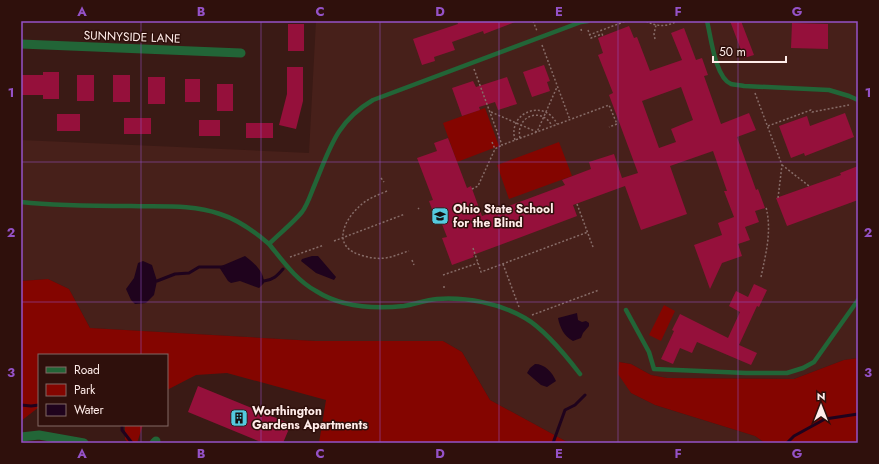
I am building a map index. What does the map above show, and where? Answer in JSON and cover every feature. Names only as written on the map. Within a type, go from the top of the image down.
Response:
[{"type":"street","name":"SUNNYSIDE LANE","points":[[21,44],[241,54]]},
{"type":"street","points":[[21,437],[39,435],[84,443]]},
{"type":"lane","points":[[269,244],[302,211],[309,200],[336,135],[345,123],[361,107],[373,100],[581,22],[588,21]]},
{"type":"lane","points":[[707,21],[719,69],[724,78],[731,84],[744,86],[829,90],[858,100]]},
{"type":"lane","points":[[21,202],[61,206],[168,207],[200,209],[219,214],[237,221],[254,232],[269,244],[298,278],[316,292],[338,302],[359,306],[385,307],[406,306],[437,299],[489,303],[507,309],[526,318],[545,334],[580,374]]},
{"type":"lane","points":[[626,310],[649,352],[654,369],[746,373],[787,373],[803,368],[814,362],[858,300]]},
{"type":"path","points":[[534,21],[537,33]]},
{"type":"path","points":[[589,35],[626,21]]},
{"type":"path","points":[[646,21],[656,25],[667,25],[677,21]]},
{"type":"path","points":[[655,39],[654,34],[656,25]]},
{"type":"path","points":[[581,29],[582,33]]},
{"type":"path","points":[[588,30],[589,35]]},
{"type":"path","points":[[589,35],[591,38],[602,34],[602,36]]},
{"type":"path","points":[[541,44],[570,120]]},
{"type":"path","points":[[474,69],[502,145]]},
{"type":"path","points":[[537,132],[557,87]]},
{"type":"path","points":[[755,92],[782,165],[778,198]]},
{"type":"path","points":[[768,126],[811,110],[812,112],[851,104]]},
{"type":"path","points":[[472,189],[478,186],[495,148],[610,105],[617,124],[609,127]]},
{"type":"path","points":[[515,140],[514,131],[516,123],[520,117],[527,112],[539,110],[546,112],[554,118],[557,125]]},
{"type":"path","points":[[491,112],[537,132]]},
{"type":"path","points":[[520,138],[519,130],[521,125],[524,120],[530,116],[537,115],[544,117],[552,126]]},
{"type":"path","points":[[492,142],[495,148]]},
{"type":"path","points":[[782,165],[809,186]]},
{"type":"path","points":[[381,178],[384,182]]},
{"type":"path","points":[[387,191],[370,198],[358,208],[345,225],[343,231],[346,246],[349,250],[365,256],[384,258],[409,251]]},
{"type":"path","points":[[577,204],[593,248]]},
{"type":"path","points":[[761,277],[769,242],[770,223],[766,207]]},
{"type":"path","points":[[334,241],[406,214]]},
{"type":"path","points":[[473,248],[481,272],[588,232]]},
{"type":"path","points":[[290,257],[324,245]]},
{"type":"path","points":[[412,260],[414,265]]},
{"type":"path","points":[[443,275],[478,263]]},
{"type":"path","points":[[504,264],[520,310]]},
{"type":"path","points":[[530,315],[599,290]]},
{"type":"shaded area","name":"Ohio State School for the Blind","points":[[316,21],[858,21],[858,358],[844,360],[794,379],[667,378],[651,375],[631,364],[620,362],[631,393],[655,405],[755,436],[765,443],[569,443],[490,400],[462,352],[443,341],[315,341],[90,328],[69,289],[48,279],[21,281],[21,140],[309,153]]},
{"type":"green space","points":[[485,108],[499,146],[457,162],[443,123]]},
{"type":"green space","points":[[559,142],[572,176],[509,199],[497,165]]},
{"type":"green space","points":[[48,279],[69,289],[90,328],[315,341],[443,341],[462,352],[490,400],[569,443],[319,443],[326,400],[227,373],[196,375],[168,389],[168,354],[38,354],[38,408],[21,421],[21,281]]},
{"type":"green space","points":[[664,305],[675,311],[661,341],[649,335]]},
{"type":"green space","points":[[858,358],[858,443],[765,443],[755,436],[655,405],[631,393],[618,374],[619,362],[631,364],[651,375],[667,378],[794,379],[844,360]]},
{"type":"green space","points":[[125,426],[143,426],[137,443],[128,443],[125,439]]},
{"type":"water","points":[[245,256],[255,264],[264,279],[264,283],[259,288],[240,281],[231,283],[219,267]]},
{"type":"water","points":[[318,256],[336,277],[334,280],[316,273],[301,261],[302,259]]},
{"type":"water","points":[[143,261],[152,265],[157,281],[154,295],[146,303],[135,304],[131,300],[126,289],[134,278],[138,263]]},
{"type":"water","points":[[577,313],[578,320],[582,322],[586,321],[589,323],[589,326],[581,338],[573,341],[567,337],[563,331],[558,318]]},
{"type":"water","points":[[535,364],[542,365],[548,369],[556,381],[547,387],[541,385],[527,373]]},
{"type":"building","points":[[457,21],[515,22],[484,34],[483,31],[452,42],[455,50],[434,57],[435,61],[422,65],[413,39],[458,24]]},
{"type":"building","points":[[730,21],[741,21],[754,55],[744,58]]},
{"type":"building","points":[[792,23],[828,24],[828,49],[791,48]]},
{"type":"building","points":[[288,24],[304,24],[304,51],[288,51]]},
{"type":"building","name":"Ohio State School for the Blind","points":[[629,26],[634,38],[637,37],[650,71],[682,60],[671,33],[684,28],[696,60],[702,58],[708,75],[704,76],[721,124],[749,113],[756,130],[737,137],[756,190],[758,189],[765,208],[755,211],[759,222],[745,227],[750,240],[738,244],[742,256],[722,263],[710,289],[694,245],[722,235],[718,223],[734,217],[724,191],[727,191],[713,151],[670,166],[687,214],[641,230],[625,186],[573,205],[577,216],[473,255],[474,257],[452,265],[442,238],[447,237],[438,214],[436,214],[435,211],[433,212],[429,201],[433,200],[417,158],[437,151],[434,143],[448,138],[467,188],[471,186],[482,216],[565,185],[562,180],[591,169],[589,162],[614,154],[622,178],[638,173],[609,95],[613,93],[598,55],[603,53],[598,38]],"holes":[[[681,87],[693,120],[671,129],[676,142],[659,148],[642,101]]]},
{"type":"building","points":[[544,65],[550,81],[547,82],[550,91],[532,97],[523,72]]},
{"type":"building","points":[[287,67],[303,67],[303,101],[296,129],[279,125],[287,94]]},
{"type":"building","points":[[43,72],[59,72],[59,99],[43,99],[43,95],[21,95],[21,75],[43,75]]},
{"type":"building","points":[[77,75],[94,75],[94,101],[77,101]]},
{"type":"building","points":[[113,75],[130,75],[130,102],[113,102]]},
{"type":"building","points":[[148,77],[165,77],[165,104],[148,104]]},
{"type":"building","points":[[507,77],[517,104],[498,110],[495,102],[479,107],[480,110],[462,116],[452,88],[473,81],[476,87]]},
{"type":"building","points":[[185,79],[200,79],[200,102],[185,102]]},
{"type":"building","points":[[217,84],[233,84],[233,111],[217,111]]},
{"type":"building","points":[[845,113],[854,137],[805,156],[804,153],[791,158],[779,126],[807,116],[810,126]]},
{"type":"building","points":[[57,114],[80,114],[80,131],[57,131]]},
{"type":"building","points":[[124,118],[151,118],[151,134],[124,134]]},
{"type":"building","points":[[199,120],[220,120],[220,136],[199,136]]},
{"type":"building","points":[[246,123],[273,123],[273,138],[246,138]]},
{"type":"building","points":[[858,166],[858,200],[787,226],[776,198],[841,175],[840,173]]},
{"type":"building","points":[[754,284],[767,290],[759,307],[757,306],[739,345],[757,353],[751,365],[697,342],[692,353],[680,348],[673,364],[661,359],[680,314],[728,338],[740,312],[729,306],[736,291],[748,297]]},
{"type":"building","name":"Worthington Gardens Apartments","points":[[198,386],[291,424],[283,443],[263,443],[188,412]]},
{"type":"waterway","points":[[157,281],[175,274],[189,273],[199,267],[223,267]]},
{"type":"waterway","points":[[261,280],[264,281],[272,279],[283,269]]},
{"type":"waterway","points":[[553,443],[565,410],[575,405],[585,395]]},
{"type":"waterway","points":[[21,405],[38,405]]},
{"type":"waterway","points":[[787,443],[794,436],[825,419],[858,414]]},
{"type":"waterway","points":[[122,426],[122,430],[132,443]]},
{"type":"place","name":"Ohio State School for the Blind","points":[[440,216]]},
{"type":"place","name":"Worthington Gardens Apartments","points":[[239,418]]}]
